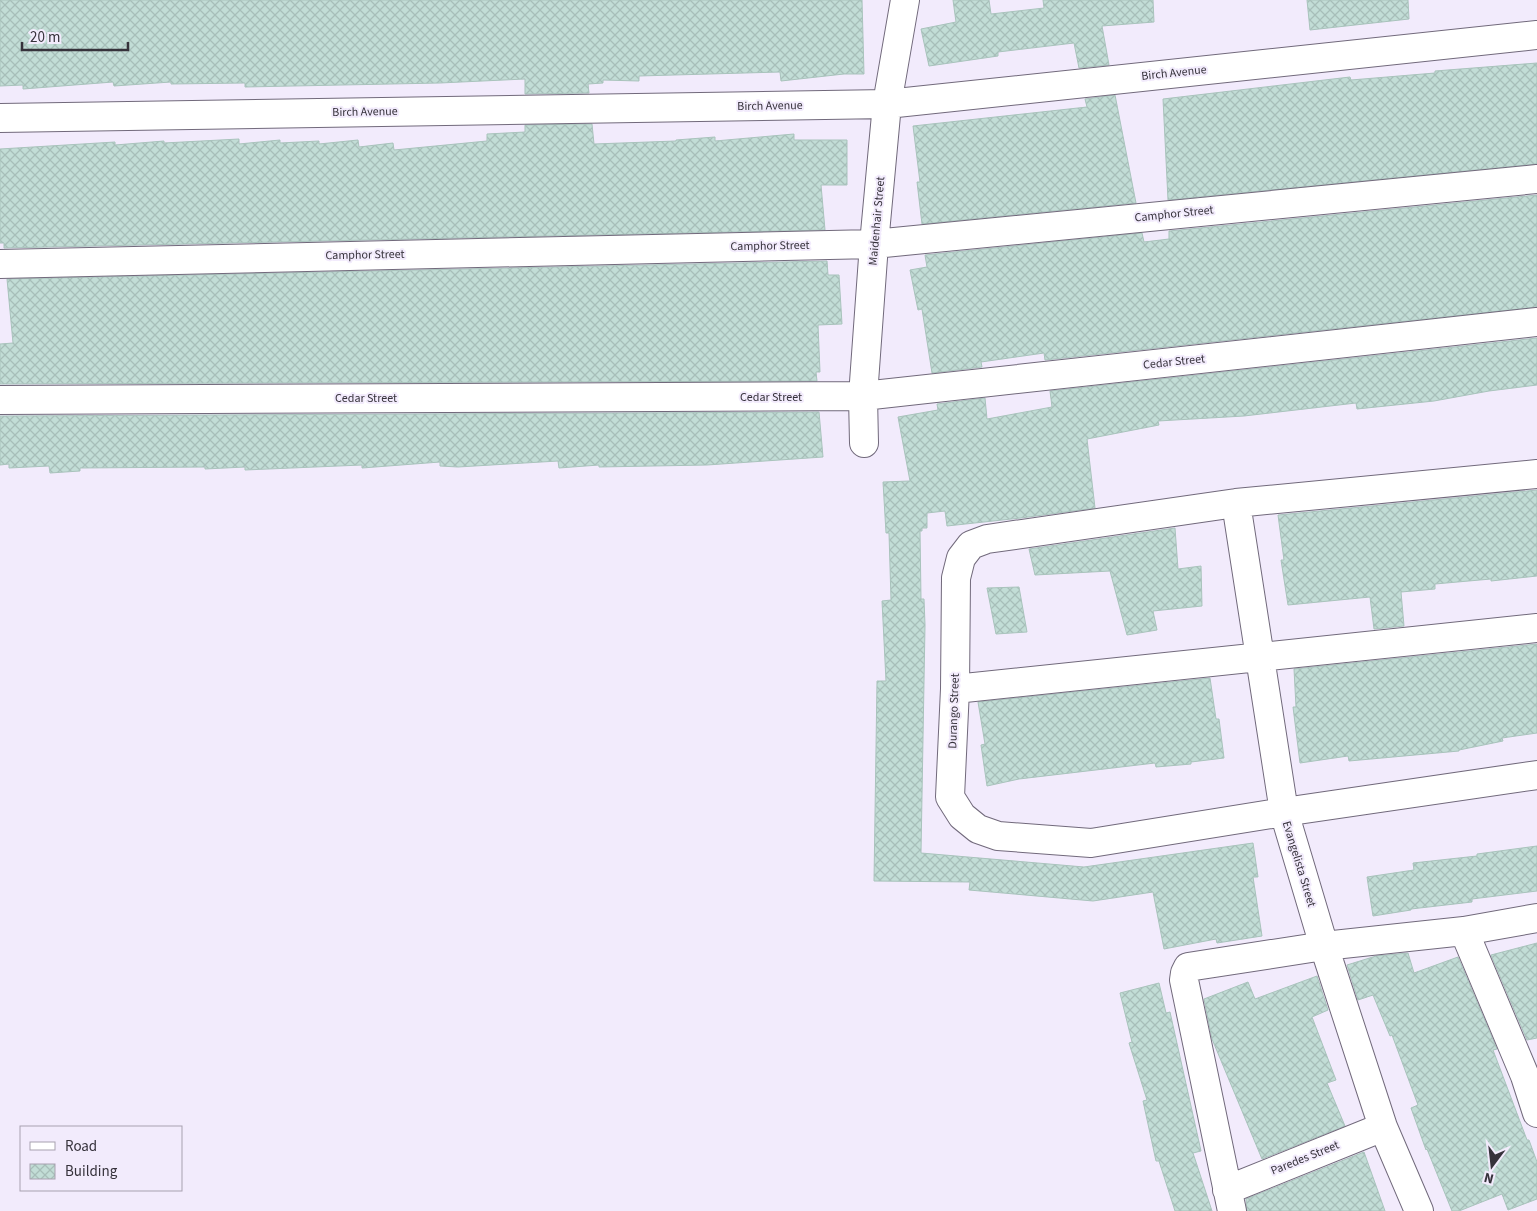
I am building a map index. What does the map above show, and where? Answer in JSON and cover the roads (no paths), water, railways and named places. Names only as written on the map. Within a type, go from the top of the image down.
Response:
[{"type":"street","name":"Maidenhair Street","points":[[864,443],[864,396],[874,244],[887,104],[905,0]]},
{"type":"street","name":"Birch Avenue","points":[[0,118],[887,104],[1537,34]]},
{"type":"street","name":"Camphor Street","points":[[0,264],[874,244],[1537,179]]},
{"type":"street","name":"Cedar Street","points":[[0,400],[864,396],[1537,322]]},
{"type":"street","points":[[1236,503],[1537,474]]},
{"type":"street","name":"Evangelista Street","points":[[1236,503],[1284,812],[1324,946],[1383,1127],[1420,1211]]},
{"type":"street","name":"Durango Street","points":[[1236,503],[987,539],[971,545],[961,558],[956,578],[955,689],[950,796],[962,816],[978,829],[998,836],[1091,843],[1284,812],[1537,775]]},
{"type":"street","points":[[955,689],[1537,628]]},
{"type":"street","points":[[1230,1200],[1184,980],[1188,967],[1324,946],[1464,931],[1537,918]]},
{"type":"street","points":[[1464,931],[1531,1074],[1537,1113]]},
{"type":"street","name":"Paredes Street","points":[[1230,1200],[1383,1127]]}]
